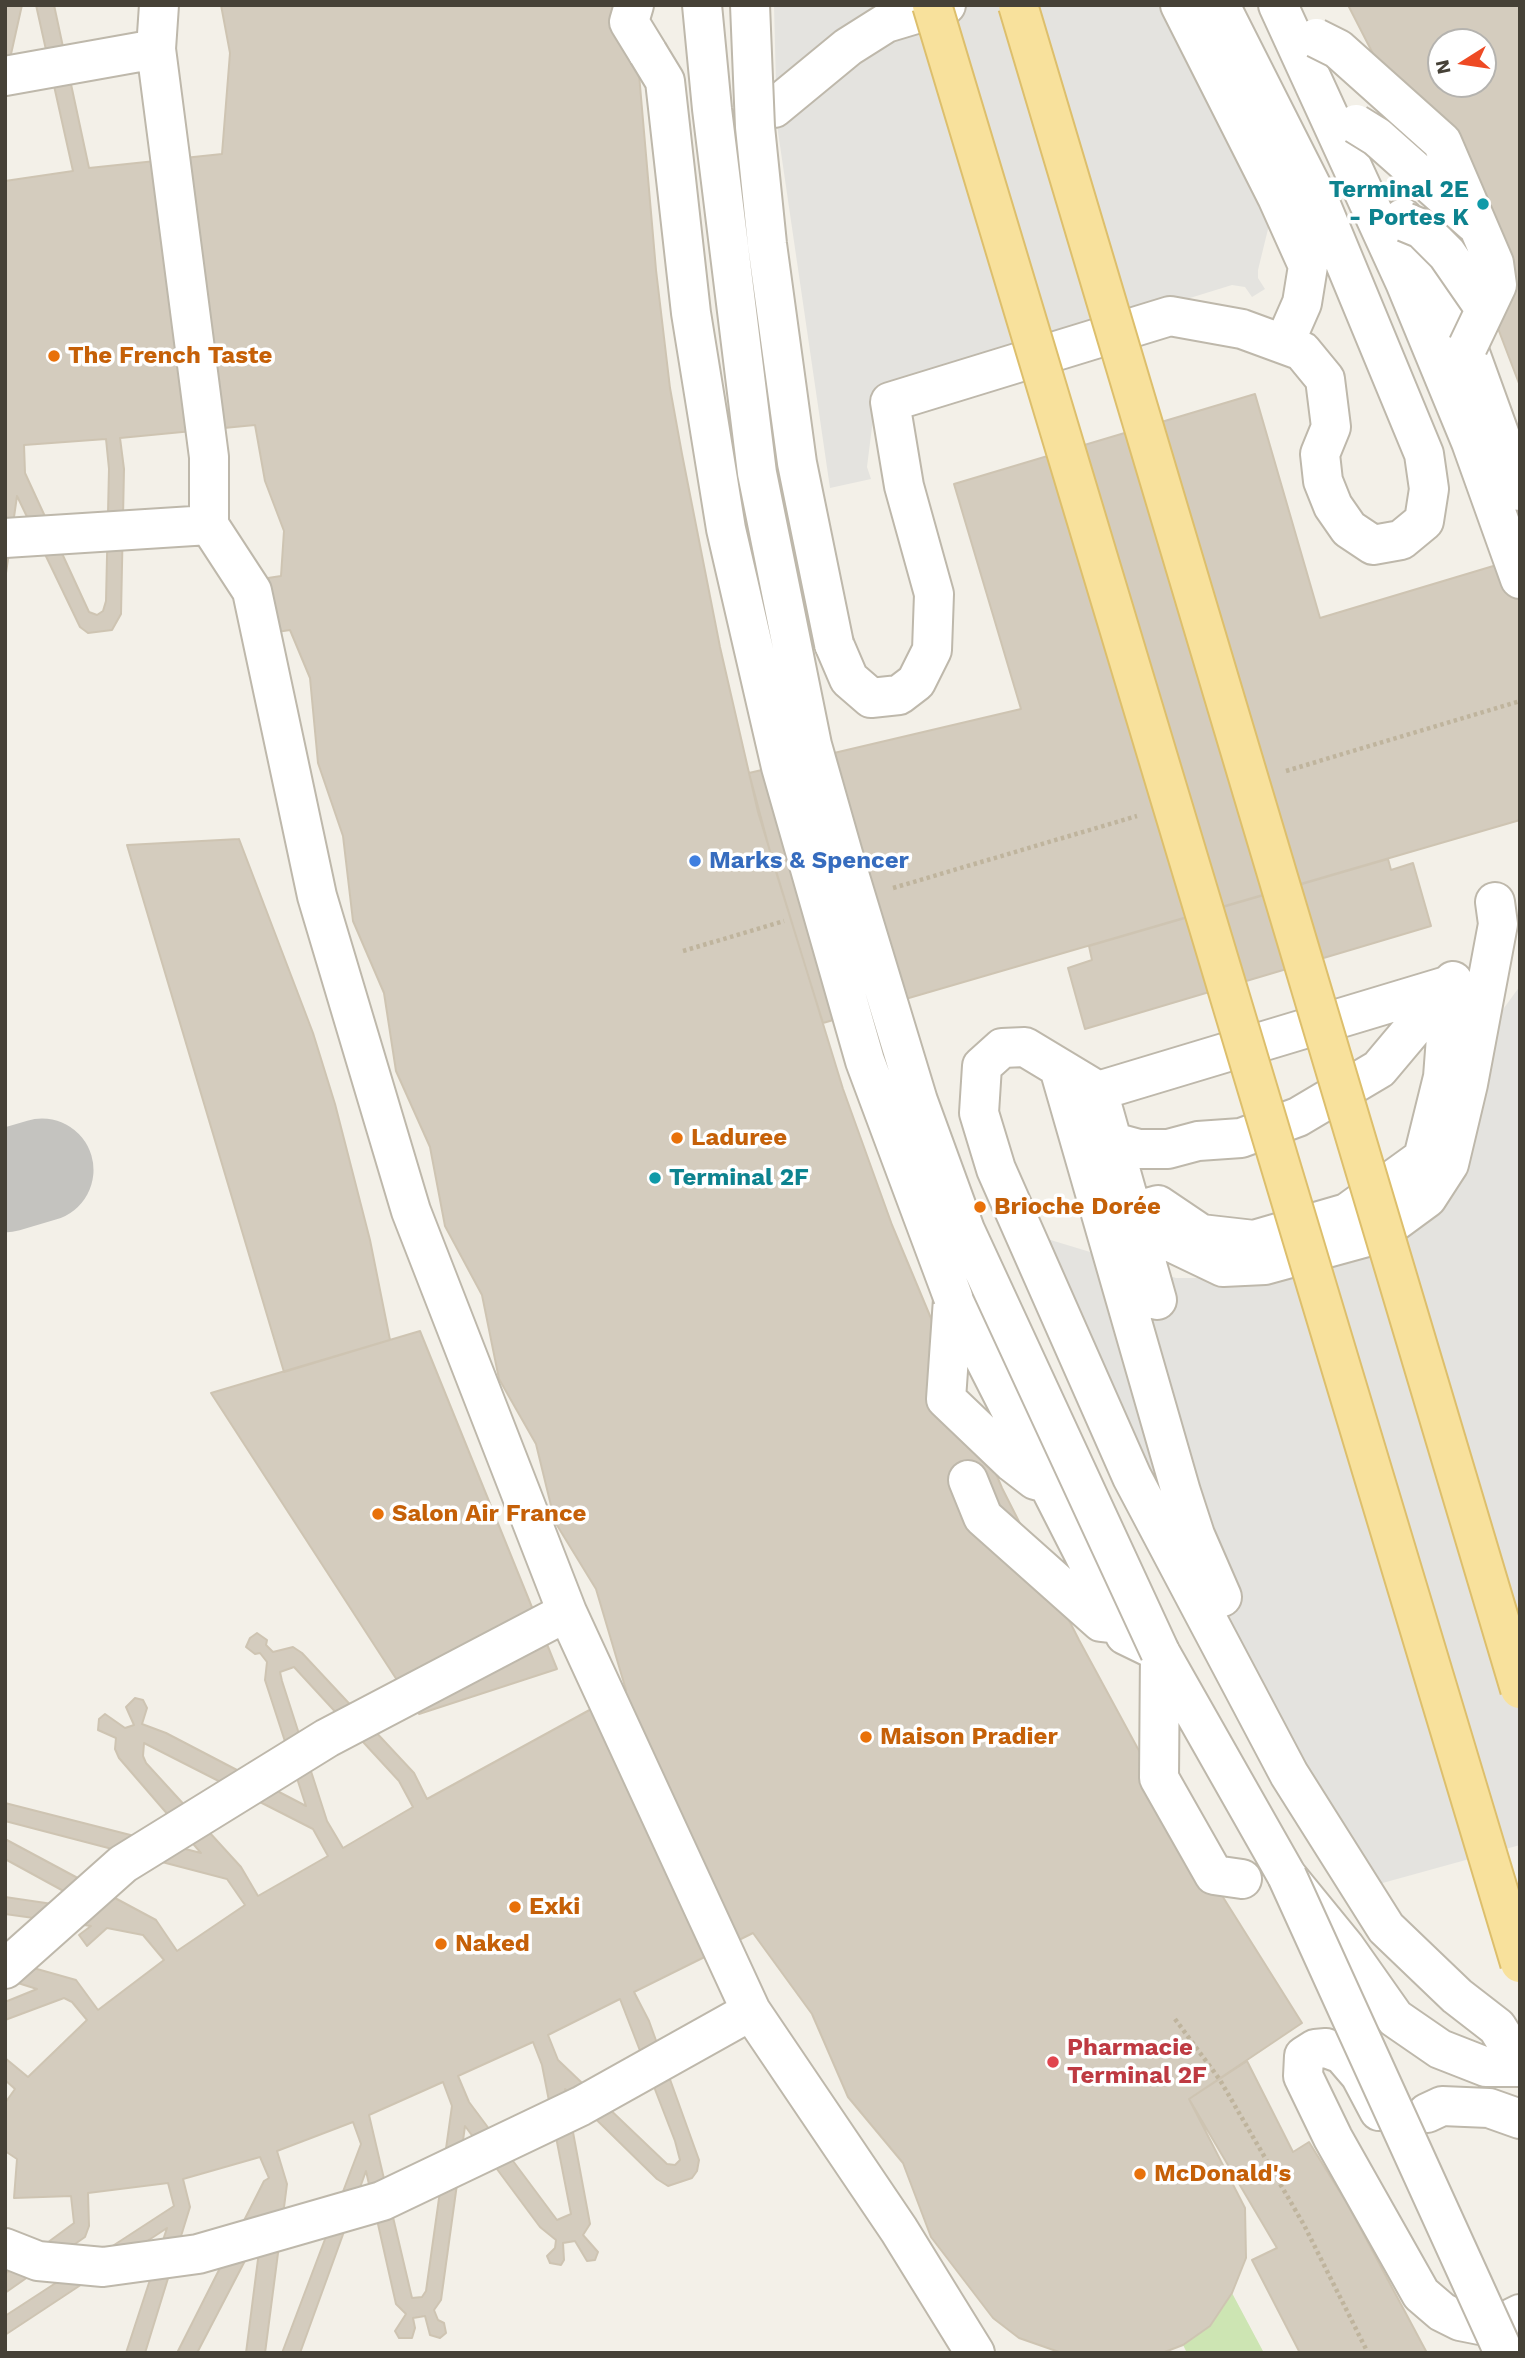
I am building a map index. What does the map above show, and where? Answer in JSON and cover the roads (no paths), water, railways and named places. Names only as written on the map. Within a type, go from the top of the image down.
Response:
[{"type":"main road","points":[[932,5],[1520,1963]]},
{"type":"main road","points":[[1018,5],[1520,1689]]},
{"type":"lane","points":[[159,5],[156,49],[209,457],[209,525],[252,591],[317,896],[411,1211],[568,1612],[751,2011],[899,2230],[975,2353]]},
{"type":"lane","points":[[702,5],[732,282],[757,473],[785,617],[819,769],[909,1075],[965,1230],[1160,1652],[1287,1876],[1504,2353]]},
{"type":"lane","points":[[750,5],[755,127],[766,244],[797,463],[834,644],[835,682],[871,698],[899,695],[916,682],[932,650],[934,594],[904,486],[890,402],[1170,316],[1242,330],[1301,351],[1325,379],[1331,427],[1320,454],[1323,481],[1333,506],[1349,529],[1373,545],[1401,540],[1424,521],[1429,489],[1424,454],[1321,205],[1220,5]]},
{"type":"lane","points":[[774,108],[848,47],[886,23],[946,5]]},
{"type":"lane","points":[[1180,5],[1277,197],[1307,266],[1302,303],[1284,345]]},
{"type":"lane","points":[[638,18],[665,81],[691,313],[726,529],[774,741],[865,1061],[953,1297],[1029,1440],[1072,1533],[1125,1635],[1160,1652]]},
{"type":"lane","points":[[1295,26],[1349,109],[1405,222],[1439,279],[1468,346],[1520,491]]},
{"type":"lane","points":[[1295,26],[1338,49],[1442,142],[1487,246],[1497,285],[1468,346]]},
{"type":"lane","points":[[1295,26],[1471,442],[1520,579]]},
{"type":"lane","points":[[5,76],[156,49]]},
{"type":"lane","points":[[1349,109],[1360,94],[1462,183]]},
{"type":"lane","points":[[1349,109],[1487,246]]},
{"type":"lane","points":[[1384,176],[1487,246]]},
{"type":"lane","points":[[1405,222],[1422,229],[1447,254],[1485,309]]},
{"type":"lane","points":[[5,538],[209,525]]},
{"type":"lane","points":[[1112,1142],[1139,1149],[1168,1149],[1198,1141],[1241,1138],[1298,1117],[1379,1069],[1450,985],[1508,892]]},
{"type":"lane","points":[[1133,1212],[1154,1234],[1223,1267],[1265,1265],[1378,1234],[1427,1198],[1449,1164],[1468,1084],[1498,925],[1508,892]]},
{"type":"lane","points":[[1098,1091],[1450,985]]},
{"type":"lane","points":[[1133,1212],[1158,1205],[1201,1234],[1254,1240],[1347,1213],[1423,1158],[1443,1077],[1450,985]]},
{"type":"lane","points":[[1157,1300],[1098,1091],[1025,1047],[1002,1048],[982,1066],[979,1113],[996,1169],[1132,1477],[1289,1774],[1386,1928],[1457,1996],[1497,2027],[1520,2065],[1486,2067],[1440,2049],[1395,2018],[1345,1947],[1287,1876]]},
{"type":"lane","points":[[1059,1068],[1195,1535],[1282,1722]]},
{"type":"lane","points":[[953,1297],[946,1399],[954,1436],[983,1517],[1101,1622],[1120,1625]]},
{"type":"lane","points":[[951,1355],[990,1417],[1008,1434],[1029,1440]]},
{"type":"lane","points":[[946,1399],[1013,1463],[1035,1480],[1050,1483]]},
{"type":"lane","points":[[954,1436],[1037,1509],[1072,1533]]},
{"type":"lane","points":[[968,1480],[1057,1554],[1081,1571],[1093,1573]]},
{"type":"lane","points":[[5,1969],[122,1864],[327,1738],[568,1612]]},
{"type":"lane","points":[[1160,1652],[1157,1752],[1178,1771],[1242,1880],[1287,1876]]},
{"type":"lane","points":[[5,2248],[38,2261],[103,2267],[198,2254],[382,2201],[580,2106],[751,2011]]},
{"type":"lane","points":[[1428,2181],[1408,2166],[1360,2075],[1342,2054],[1315,2049],[1304,2056],[1303,2076],[1333,2138],[1421,2294],[1442,2312],[1480,2325],[1502,2323],[1520,2314]]},
{"type":"lane","points":[[1427,2113],[1442,2106],[1489,2108],[1520,2119]]},
{"type":"place","name":"Terminal 2E - Portes K","points":[[1483,204]]},
{"type":"place","name":"The French Taste","points":[[54,356]]},
{"type":"place","name":"Marks & Spencer","points":[[695,861]]},
{"type":"place","name":"Laduree","points":[[677,1138]]},
{"type":"place","name":"Terminal 2F","points":[[655,1178]]},
{"type":"place","name":"Brioche Dorée","points":[[980,1207]]},
{"type":"place","name":"Salon Air France","points":[[378,1514]]},
{"type":"place","name":"Maison Pradier","points":[[866,1737]]},
{"type":"place","name":"Exki","points":[[515,1907]]},
{"type":"place","name":"Naked","points":[[441,1944]]},
{"type":"place","name":"Pharmacie Terminal 2F","points":[[1053,2062]]},
{"type":"place","name":"McDonald's","points":[[1140,2174]]}]
